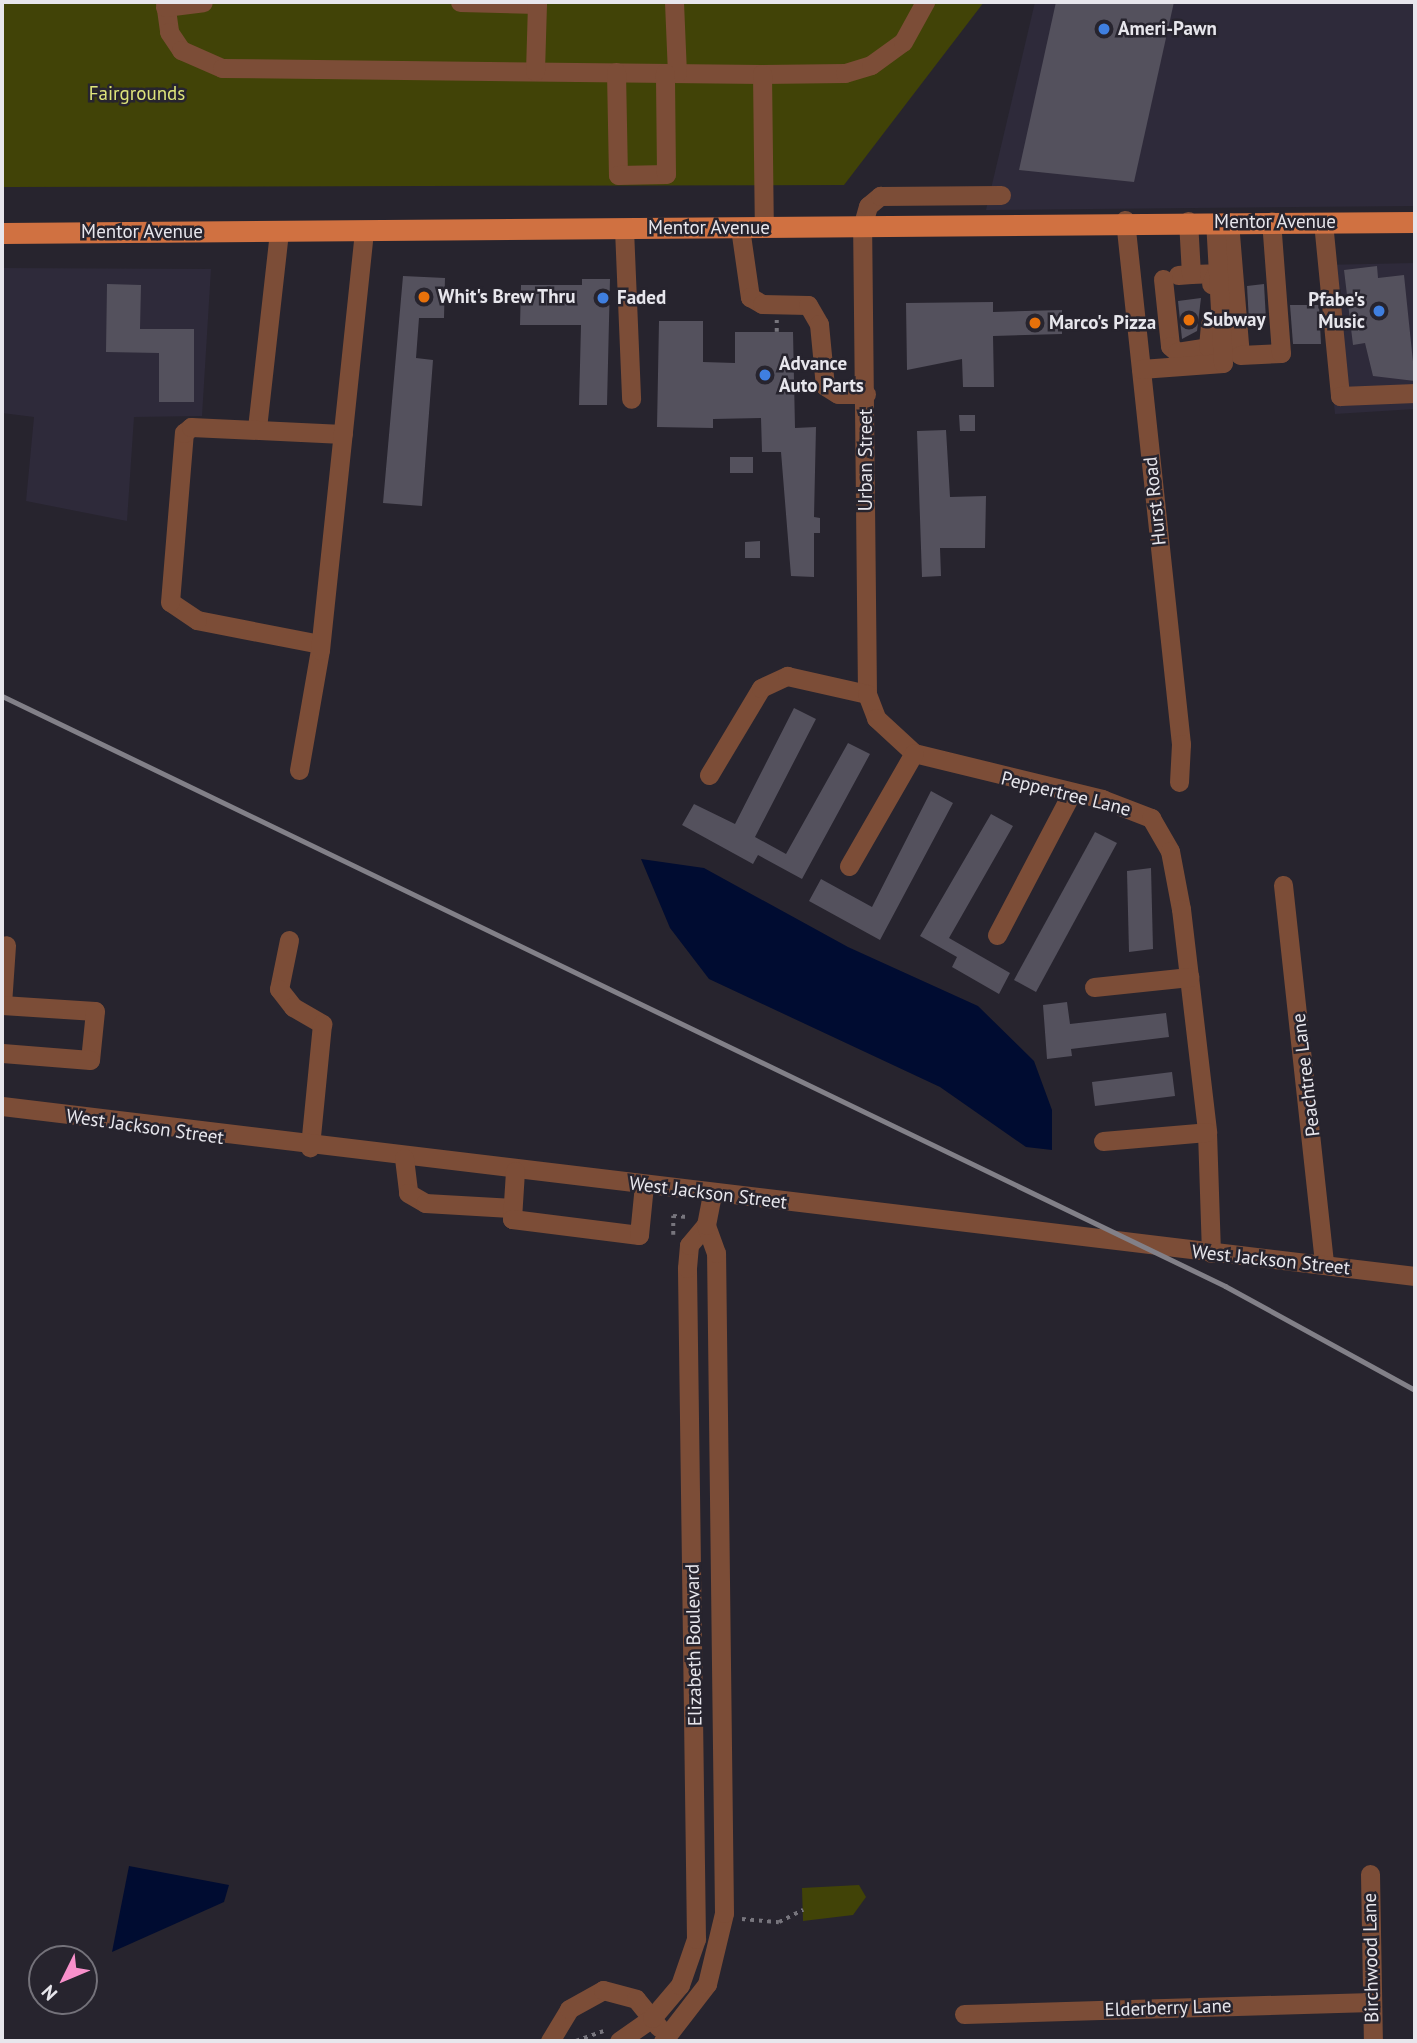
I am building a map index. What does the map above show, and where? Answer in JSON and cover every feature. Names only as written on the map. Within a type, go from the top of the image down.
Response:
[{"type":"main road","name":"Mentor Avenue","points":[[2,233],[862,227],[1125,220],[1415,222]]},
{"type":"street","points":[[203,2],[165,4],[173,40],[207,66],[762,74],[845,73],[871,65],[903,42],[925,2]]},
{"type":"street","points":[[460,2],[537,3],[535,71]]},
{"type":"street","points":[[616,72],[618,174],[666,174],[674,2]]},
{"type":"street","points":[[762,74],[764,228]]},
{"type":"street","points":[[862,227],[868,206],[880,196],[956,197],[1001,194]]},
{"type":"street","points":[[951,225],[956,197]]},
{"type":"street","name":"Hurst Road","points":[[1125,220],[1181,744],[1179,782]]},
{"type":"street","points":[[1188,221],[1191,274]]},
{"type":"street","points":[[1222,222],[1240,355],[1281,353],[1271,221]]},
{"type":"street","points":[[1163,279],[1170,346],[1177,352],[1202,350],[1211,340],[1222,222]]},
{"type":"street","points":[[1323,222],[1340,396],[1415,393]]},
{"type":"street","name":"Urban Street","points":[[862,227],[866,394],[867,694]]},
{"type":"street","points":[[740,228],[750,297],[762,304],[807,305],[819,324],[825,386],[838,394],[866,394]]},
{"type":"street","points":[[624,229],[631,399]]},
{"type":"street","points":[[299,770],[320,644],[364,230]]},
{"type":"street","points":[[257,429],[279,231]]},
{"type":"street","points":[[1163,279],[1191,274],[1216,274]]},
{"type":"street","points":[[1141,369],[1223,363],[1216,274]]},
{"type":"street","points":[[1163,279],[1157,291],[1165,367]]},
{"type":"street","points":[[320,644],[197,620],[170,602],[184,433],[191,427],[343,434]]},
{"type":"street","points":[[709,775],[774,678],[867,694]]},
{"type":"street","name":"Peppertree Lane","points":[[867,694],[876,718],[914,753],[1132,808],[1164,833],[1188,977],[1207,1132],[1211,1253]]},
{"type":"street","points":[[849,866],[914,753]]},
{"type":"street","points":[[997,934],[1072,792]]},
{"type":"street","name":"Peachtree Lane","points":[[1283,885],[1324,1265]]},
{"type":"street","points":[[289,940],[279,989],[293,1007],[322,1024],[310,1147]]},
{"type":"street","points":[[2,1053],[90,1060],[95,1011],[2,1004],[6,945]]},
{"type":"street","points":[[1094,987],[1188,977]]},
{"type":"street","name":"West Jackson Street","points":[[2,1106],[310,1147],[1415,1276]]},
{"type":"street","points":[[1103,1141],[1207,1132]]},
{"type":"street","points":[[404,1158],[408,1193],[425,1203],[512,1208]]},
{"type":"street","points":[[515,1171],[512,1219],[639,1235],[644,1185]]},
{"type":"street","name":"Elizabeth Boulevard","points":[[613,2035],[652,2018],[684,1976],[696,1939],[687,1268],[689,1245],[706,1225],[712,1193]]},
{"type":"street","name":"Elizabeth Boulevard","points":[[668,2040],[707,1984],[724,1913],[716,1253],[706,1225]]},
{"type":"street","name":"Birchwood Lane","points":[[1370,1874],[1373,2041]]},
{"type":"street","points":[[550,2041],[569,2009],[603,1990],[636,1999],[668,2040]]},
{"type":"street","name":"Elderberry Lane","points":[[964,2014],[1372,2002]]},
{"type":"path","points":[[673,1216],[673,1243]]},
{"type":"path","points":[[740,1919],[779,1922],[803,1909]]},
{"type":"path","points":[[576,2041],[613,2035]]},
{"type":"shaded area","points":[[1035,2],[1415,2],[1415,206],[986,210]]},
{"type":"shaded area","points":[[1415,263],[1415,409],[1335,414],[1320,265]]},
{"type":"shaded area","points":[[2,268],[211,269],[202,416],[134,417],[127,521],[26,501],[34,417],[2,413]]},
{"type":"green space","name":"Fairgrounds","points":[[2,2],[984,2],[844,185],[2,187]]},
{"type":"green space","points":[[859,1885],[866,1897],[853,1915],[803,1921],[802,1888]]},
{"type":"water","points":[[641,859],[704,868],[848,947],[978,1006],[1034,1061],[1052,1110],[1052,1150],[1026,1147],[940,1087],[709,979],[670,928]]},
{"type":"water","points":[[129,1866],[229,1885],[224,1902],[112,1952]]},
{"type":"building","points":[[1056,2],[1174,2],[1134,182],[1019,170]]},
{"type":"building","name":"Pfabe's Music","points":[[1377,266],[1378,278],[1404,275],[1415,381],[1373,376],[1365,343],[1353,345],[1344,270]]},
{"type":"building","points":[[403,276],[445,278],[444,318],[419,318],[416,358],[433,360],[422,506],[383,503]]},
{"type":"building","points":[[582,279],[610,279],[607,405],[579,405],[581,325],[520,325],[521,285],[582,285]]},
{"type":"building","points":[[107,284],[141,285],[140,329],[194,329],[194,402],[159,402],[159,353],[106,352]]},
{"type":"building","points":[[1264,284],[1266,320],[1249,321],[1247,286]]},
{"type":"building","points":[[1201,298],[1197,331],[1182,339],[1178,301]]},
{"type":"building","points":[[993,302],[993,312],[1062,310],[1062,334],[993,336],[994,387],[963,387],[962,359],[907,370],[906,303]]},
{"type":"building","points":[[1290,305],[1319,305],[1321,344],[1293,344]]},
{"type":"building","points":[[659,321],[703,321],[703,362],[735,363],[735,332],[793,332],[795,428],[816,427],[814,517],[820,518],[820,533],[814,533],[814,577],[791,576],[781,452],[762,452],[761,418],[713,419],[713,428],[657,427]]},
{"type":"building","points":[[959,415],[975,415],[975,431],[960,431]]},
{"type":"building","points":[[946,430],[950,497],[986,496],[985,548],[940,548],[941,576],[922,577],[917,431]]},
{"type":"building","points":[[730,457],[753,457],[753,473],[730,473]]},
{"type":"building","points":[[760,541],[760,558],[745,558],[745,542]]},
{"type":"building","points":[[794,708],[816,719],[755,837],[786,854],[848,743],[870,754],[802,879],[758,855],[753,864],[682,825],[694,804],[735,824]]},
{"type":"building","points":[[931,791],[953,803],[880,940],[809,901],[821,879],[872,907]]},
{"type":"building","points":[[991,814],[1013,826],[949,938],[1010,973],[999,994],[952,967],[957,957],[920,936]]},
{"type":"building","points":[[1095,832],[1117,843],[1036,992],[1014,980]]},
{"type":"building","points":[[1151,868],[1153,949],[1129,952],[1127,871]]},
{"type":"building","points":[[1067,1002],[1070,1024],[1166,1013],[1169,1037],[1071,1049],[1072,1056],[1047,1059],[1043,1005]]},
{"type":"building","points":[[1172,1072],[1175,1096],[1095,1106],[1092,1082]]},
{"type":"railway","points":[[2,696],[1225,1286],[1415,1390]]},
{"type":"place","name":"Ameri-Pawn","points":[[1104,29]]},
{"type":"place","name":"Whit's Brew Thru","points":[[424,297]]},
{"type":"place","name":"Faded","points":[[603,298]]},
{"type":"place","name":"Pfabe's Music","points":[[1379,311]]},
{"type":"place","name":"Subway","points":[[1189,320]]},
{"type":"place","name":"Marco's Pizza","points":[[1035,323]]},
{"type":"place","name":"Advance Auto Parts","points":[[765,375]]}]
